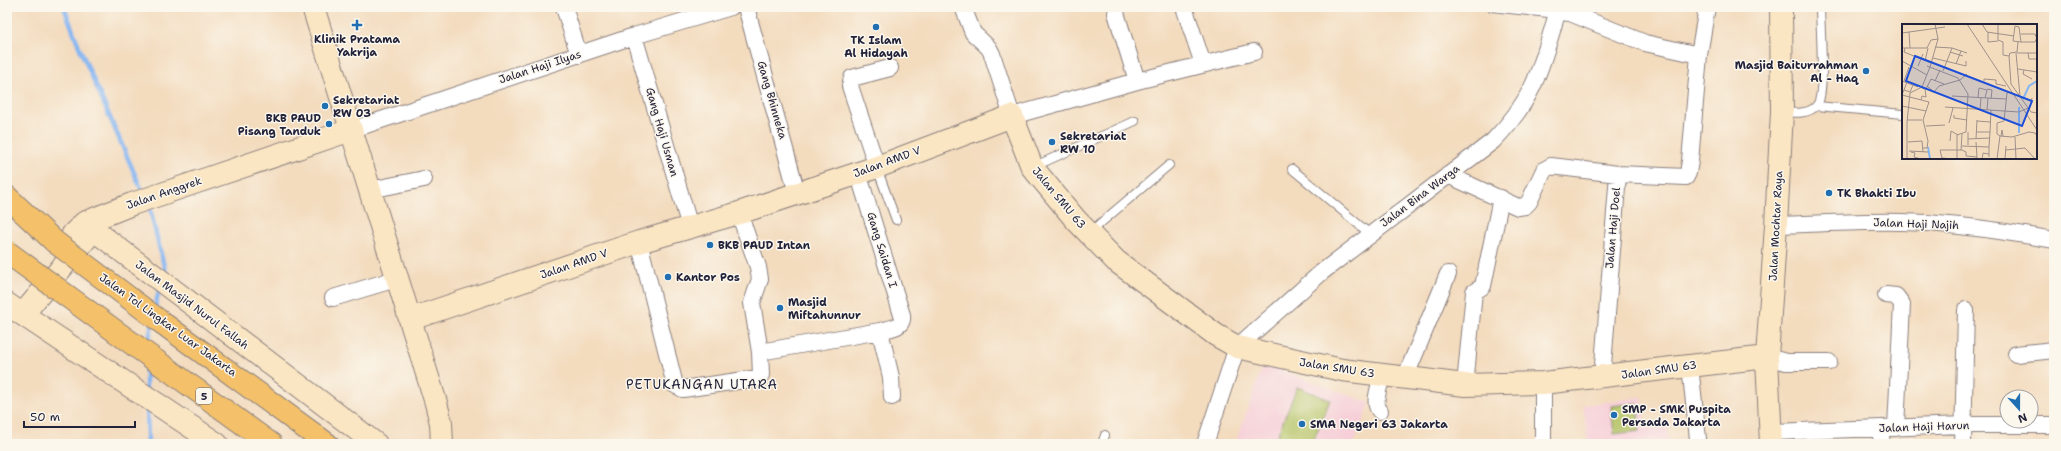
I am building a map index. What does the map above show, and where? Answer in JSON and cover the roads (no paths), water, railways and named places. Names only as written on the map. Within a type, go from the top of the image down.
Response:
[{"type":"highway","points":[[7,197],[55,242]]},
{"type":"highway","name":"Jalan Tol Lingkar Luar Jakarta","points":[[7,209],[55,242],[327,444]]},
{"type":"highway","name":"5","points":[[7,252],[271,444]]},
{"type":"street","points":[[313,7],[436,403],[441,423],[442,444]]},
{"type":"street","points":[[564,7],[578,55]]},
{"type":"street","name":"Gang Bhinneka","points":[[746,7],[797,193]]},
{"type":"street","points":[[963,7],[973,33],[989,48],[992,54],[1012,116],[1137,81],[1254,52]]},
{"type":"street","points":[[1118,7],[1116,13],[1137,81]]},
{"type":"street","points":[[1184,7],[1203,64]]},
{"type":"street","name":"Jalan Haji Doel","points":[[1602,378],[1618,174],[1680,178],[1687,176],[1690,161],[1699,55],[1707,7]]},
{"type":"street","name":"Jalan Mochtar Raya","points":[[1771,438],[1767,357],[1782,112],[1781,7]]},
{"type":"street","name":"Jalan Haji Ilyas","points":[[351,130],[634,36],[727,8]]},
{"type":"street","points":[[1559,13],[1570,13],[1645,43],[1699,55]]},
{"type":"street","name":"Jalan Bina Warga","points":[[1237,347],[1322,272],[1493,141],[1512,121],[1525,103],[1535,85],[1559,13]]},
{"type":"street","name":"Gang Haji Usman","points":[[634,36],[690,227]]},
{"type":"street","name":"Gang Saidan I","points":[[880,331],[899,326],[901,324],[902,315],[867,170],[850,86],[852,78],[890,68]]},
{"type":"street","name":"Jalan AMD V","points":[[411,319],[639,242],[739,213],[867,170],[1012,116]]},
{"type":"street","name":"Jalan SMU 63","points":[[1012,116],[1032,167],[1089,233],[1116,261],[1216,335],[1237,347],[1306,364],[1465,385],[1543,383],[1602,378],[1767,357]]},
{"type":"street","name":"Jalan Anggrek","points":[[14,308],[84,223],[132,204],[351,130]]},
{"type":"street","points":[[1448,175],[1518,207],[1524,206],[1530,199],[1544,170],[1551,166],[1618,174]]},
{"type":"street","points":[[370,190],[424,179]]},
{"type":"street","points":[[1465,385],[1474,292],[1483,286],[1501,198]]},
{"type":"street","points":[[639,242],[675,385],[683,389],[758,378],[761,375],[760,352],[752,302],[760,279],[758,267],[739,213]]},
{"type":"street","name":"Jalan Haji Najih","points":[[1776,225],[1901,222],[1949,224],[2000,230],[2054,240]]},
{"type":"street","name":"Jalan Masjid Nurul Fallah","points":[[14,308],[90,234],[98,233],[376,444]]},
{"type":"street","points":[[1405,378],[1448,274]]},
{"type":"street","points":[[333,298],[398,278]]},
{"type":"street","points":[[1886,295],[1896,296],[1902,304],[1886,434]]},
{"type":"street","points":[[14,308],[216,444]]},
{"type":"street","points":[[1963,444],[1966,310]]},
{"type":"street","points":[[760,352],[880,331],[891,377],[892,397]]},
{"type":"street","points":[[1205,444],[1237,347]]},
{"type":"street","points":[[2016,354],[2054,350]]},
{"type":"street","points":[[1767,357],[1786,362],[1829,362]]},
{"type":"street","points":[[1690,366],[1698,439]]},
{"type":"street","points":[[1380,412],[1376,403],[1382,375]]},
{"type":"street","points":[[1543,383],[1543,444]]},
{"type":"street","name":"Jalan Haji Harun","points":[[1771,438],[1886,434],[1963,426],[2054,425]]},
{"type":"lane","points":[[1491,7],[1559,13]]},
{"type":"lane","points":[[1817,106],[1821,87],[1820,7]]},
{"type":"lane","points":[[1782,112],[1803,112],[1817,106],[1902,114]]},
{"type":"lane","points":[[1032,167],[1136,121]]},
{"type":"lane","points":[[1089,233],[1169,165]]},
{"type":"lane","points":[[1292,169],[1370,234]]},
{"type":"lane","points":[[867,170],[896,220]]},
{"type":"lane","points":[[1102,444],[1105,435]]},
{"type":"waterway","points":[[64,7],[80,49],[143,193]]},
{"type":"waterway","points":[[149,205],[165,270],[163,276]]},
{"type":"waterway","points":[[155,308],[160,286]]},
{"type":"waterway","points":[[147,348],[152,324]]},
{"type":"waterway","points":[[146,361],[146,390]]},
{"type":"waterway","points":[[147,405],[148,444]]},
{"type":"place","name":"Klinik Pratama Yakrija","points":[[357,25]]},
{"type":"place","name":"TK Islam Al Hidayah","points":[[876,27]]},
{"type":"place","name":"Masjid Baiturrahman Al - Haq","points":[[1866,71]]},
{"type":"place","name":"Sekretariat RW 03","points":[[325,106]]},
{"type":"place","name":"BKB PAUD Pisang Tanduk","points":[[329,124]]},
{"type":"place","name":"Sekretariat RW 10","points":[[1052,142]]},
{"type":"place","name":"TK Bhakti Ibu","points":[[1829,193]]},
{"type":"place","name":"BKB PAUD Intan","points":[[710,245]]},
{"type":"place","name":"Kantor Pos","points":[[668,277]]},
{"type":"place","name":"Masjid Miftahunnur","points":[[780,308]]},
{"type":"place","name":"SMP - SMK Puspita Persada Jakarta","points":[[1614,415]]},
{"type":"place","name":"SMA Negeri 63 Jakarta","points":[[1302,424]]},
{"type":"district","name":"PETUKANGAN UTARA","points":[[702,384]]}]
